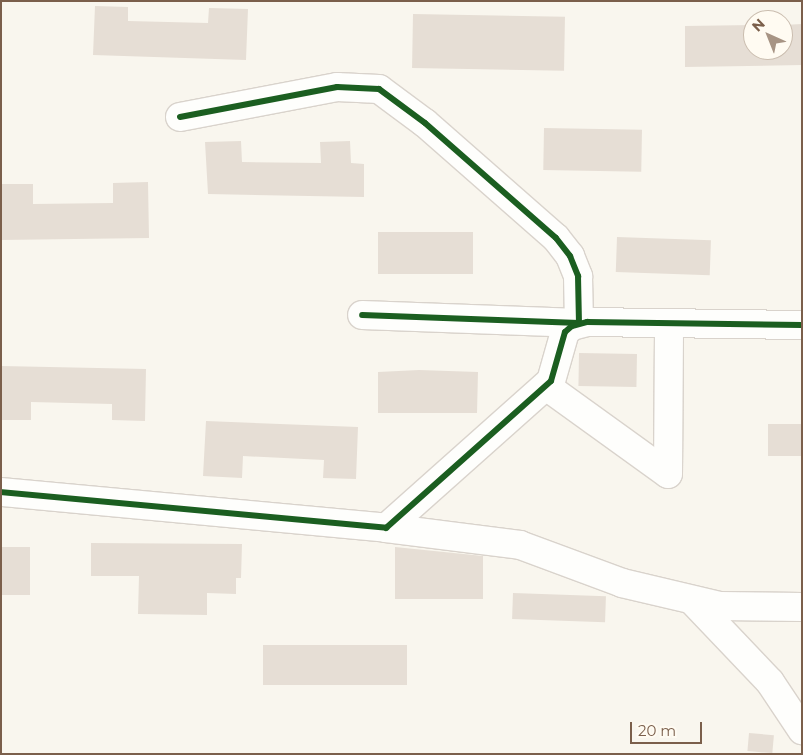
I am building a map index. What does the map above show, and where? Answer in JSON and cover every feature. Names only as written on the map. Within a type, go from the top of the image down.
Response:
[{"type":"street","points":[[180,117],[337,87],[379,89],[425,124],[556,238],[570,256],[578,276],[579,323]]},
{"type":"street","points":[[362,315],[579,323],[802,325]]},
{"type":"street","points":[[386,528],[546,386],[557,365],[565,332],[579,323]]},
{"type":"street","points":[[546,386],[668,474],[669,324]]},
{"type":"street","points":[[1,492],[386,528],[520,545],[622,583],[692,600],[720,606],[802,607]]},
{"type":"street","points":[[692,600],[770,682],[802,730]]},
{"type":"building","points":[[95,6],[128,7],[128,21],[208,23],[209,8],[248,9],[246,60],[93,55]]},
{"type":"building","points":[[413,14],[565,17],[564,71],[412,68]]},
{"type":"building","points":[[793,24],[802,24],[802,65],[685,67],[685,26],[743,25],[743,60],[793,60]]},
{"type":"building","points":[[544,128],[642,130],[641,172],[543,170]]},
{"type":"building","points":[[241,141],[242,162],[321,163],[320,142],[350,141],[351,163],[364,164],[364,197],[208,194],[205,142]]},
{"type":"building","points":[[148,182],[149,238],[1,240],[1,184],[33,184],[33,204],[113,203],[113,183]]},
{"type":"building","points":[[378,232],[473,232],[473,274],[378,274]]},
{"type":"building","points":[[617,237],[711,240],[710,275],[616,272]]},
{"type":"building","points":[[579,353],[637,354],[636,387],[578,386]]},
{"type":"building","points":[[1,366],[146,369],[145,421],[112,420],[112,404],[31,402],[31,420],[1,420]]},
{"type":"building","points":[[419,370],[478,372],[477,413],[378,413],[378,372]]},
{"type":"building","points":[[206,421],[358,427],[356,479],[323,478],[324,460],[243,456],[242,478],[203,476]]},
{"type":"building","points":[[768,424],[802,424],[802,456],[768,456]]},
{"type":"building","points":[[91,543],[242,544],[241,578],[236,578],[236,594],[207,593],[207,615],[138,614],[139,576],[91,576]]},
{"type":"building","points":[[1,547],[30,547],[30,595],[1,595]]},
{"type":"building","points":[[395,547],[483,556],[483,599],[395,599]]},
{"type":"building","points":[[513,593],[606,596],[605,622],[512,619]]},
{"type":"building","points":[[263,645],[407,645],[407,685],[263,685]]},
{"type":"building","points":[[749,733],[774,735],[772,753],[747,751]]},
{"type":"cycle path","points":[[180,117],[337,87],[379,89],[425,123],[556,238],[570,256],[578,276],[579,323],[362,315]]},
{"type":"cycle path","points":[[1,492],[386,528],[551,381],[565,332],[572,326],[587,322],[802,325]]}]
